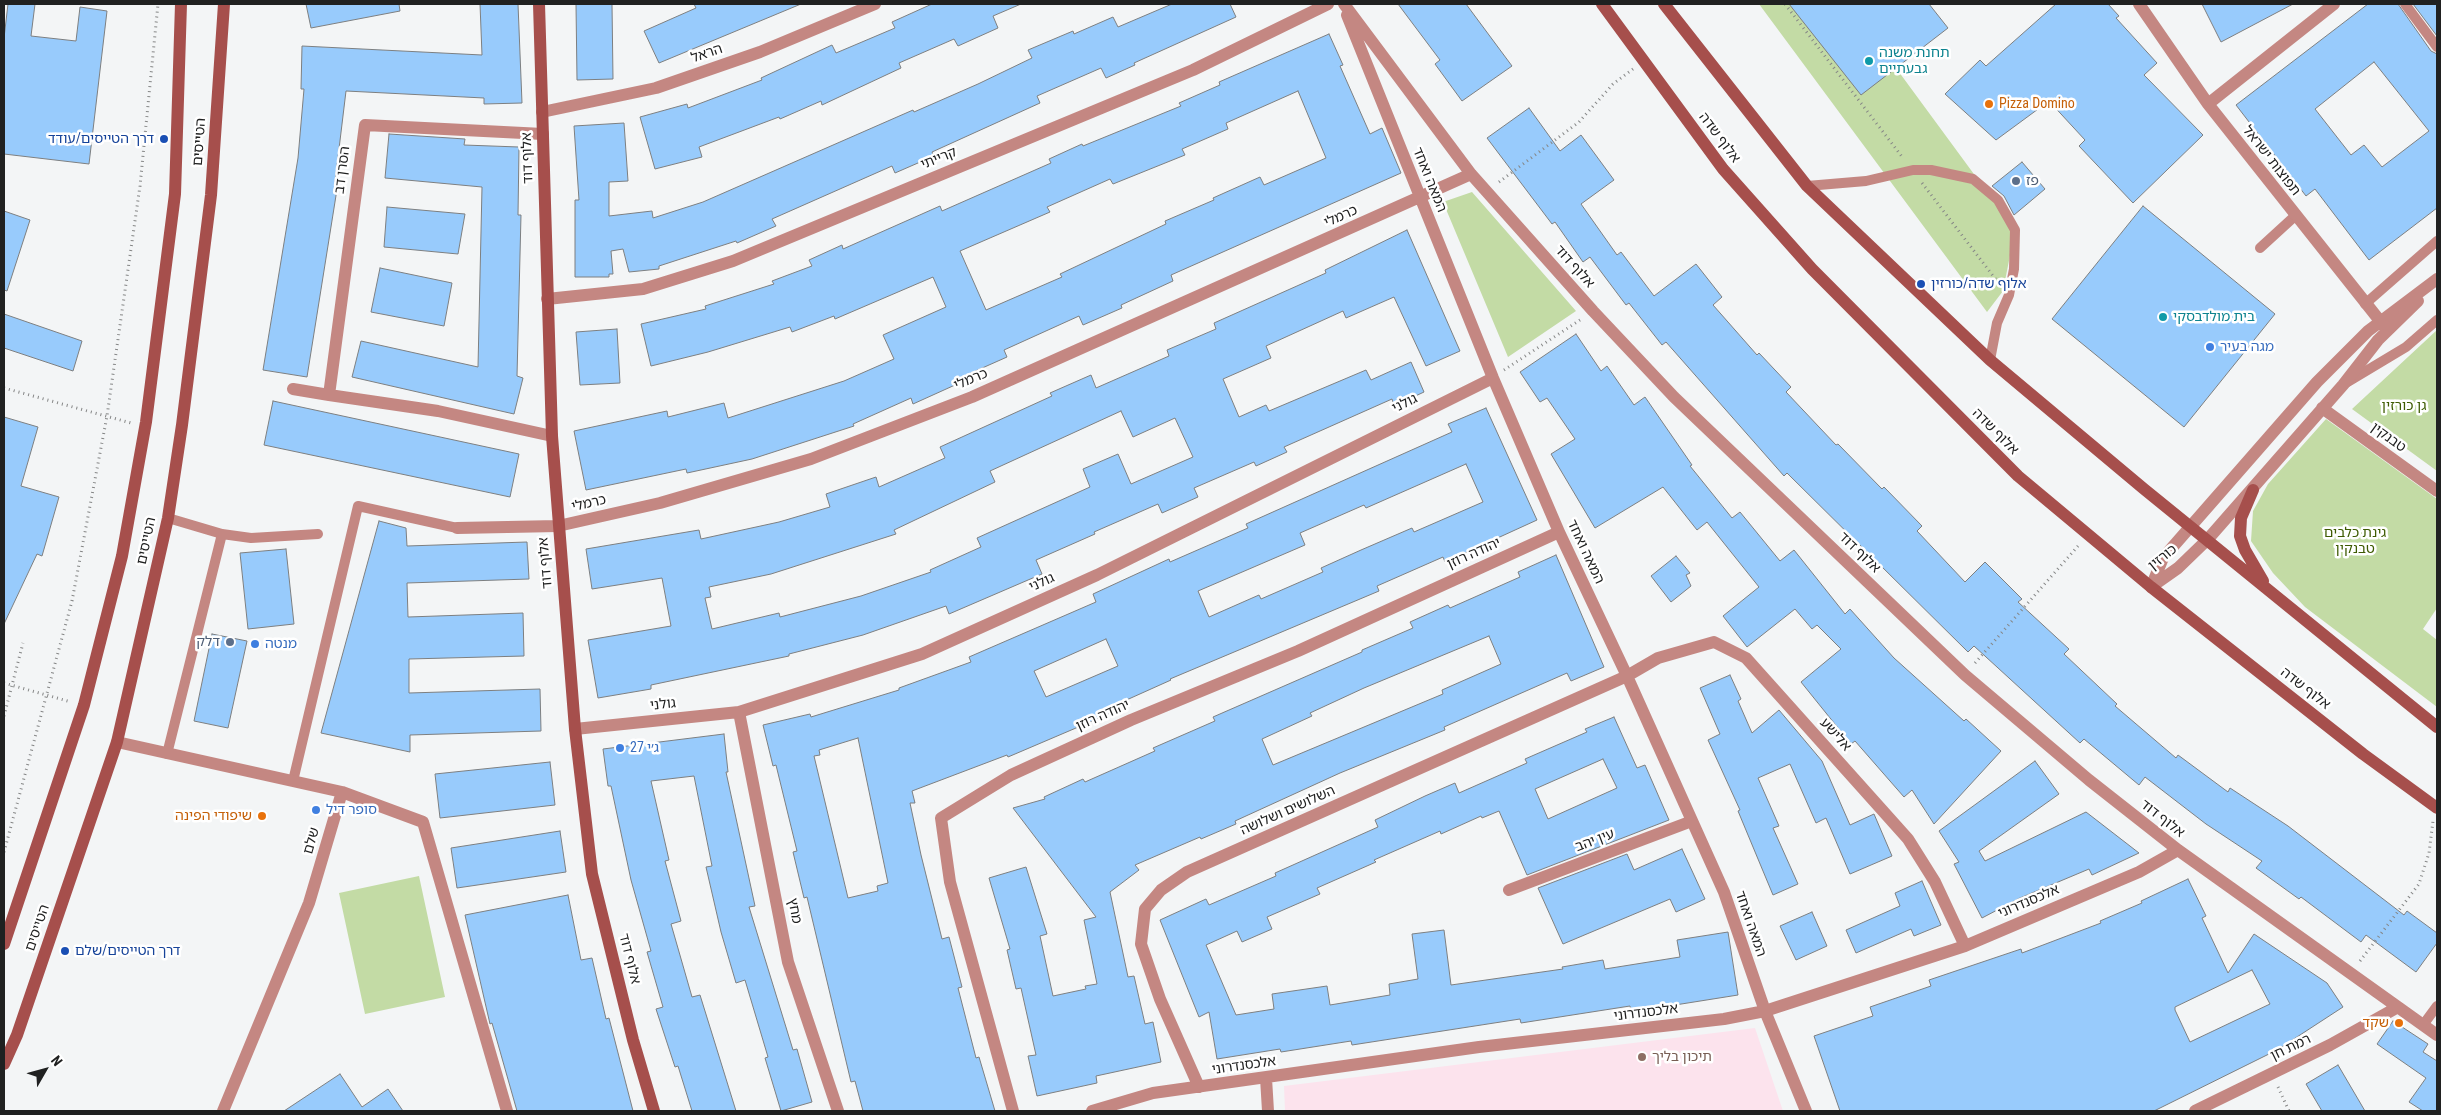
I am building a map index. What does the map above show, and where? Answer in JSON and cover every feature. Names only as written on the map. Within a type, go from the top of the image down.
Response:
[{"type":"main road","name":"הטייסים","points":[[4,944],[84,705],[122,556],[145,427],[174,194],[181,4]]},
{"type":"main road","name":"הטייסים","points":[[4,1064],[17,1035],[117,742],[168,518],[182,425],[211,195],[224,4]]},
{"type":"main road","name":"אלוף דוד","points":[[539,4],[552,436],[574,729],[592,874],[633,1040],[654,1111]]},
{"type":"main road","name":"אלוף שדה","points":[[1602,4],[1723,168],[1812,269],[2018,476],[2087,536],[2151,587],[2363,754],[2436,808]]},
{"type":"main road","points":[[1664,4],[1807,186],[1990,360],[2208,539],[2275,597],[2437,727]]},
{"type":"main road","points":[[2253,490],[2241,518],[2240,536],[2256,571],[2275,597]]},
{"type":"street","name":"הראל","points":[[542,112],[656,88],[760,52],[875,4]]},
{"type":"street","name":"קרייתי","points":[[547,299],[643,289],[733,261],[1193,70],[1328,4]]},
{"type":"street","name":"אלוף דוד","points":[[1343,4],[1471,174],[1593,311],[1674,397],[1965,675],[2089,780],[2178,850],[2437,1035]]},
{"type":"street","name":"המאה ואחד","points":[[1343,4],[1493,378],[1559,532],[1627,676],[1724,892],[1765,1011],[1806,1111]]},
{"type":"street","name":"תפוצות ישראל","points":[[2139,4],[2208,104],[2383,326]]},
{"type":"street","points":[[2208,104],[2334,4]]},
{"type":"street","name":"הסרן דב","points":[[329,395],[364,125],[543,134]]},
{"type":"street","name":"כרמלי","points":[[457,528],[558,526],[660,504],[820,456],[972,396],[1471,174]]},
{"type":"street","name":"כורזין","points":[[2151,587],[2163,558],[2317,382],[2437,280]]},
{"type":"street","name":"כורזין","points":[[2151,587],[2178,568],[2208,539],[2253,490],[2343,385],[2383,326]]},
{"type":"street","name":"גולני","points":[[574,729],[739,712],[931,650],[1097,575],[1493,378]]},
{"type":"street","points":[[293,389],[438,412],[552,436]]},
{"type":"street","name":"טבנקין","points":[[2322,408],[2437,491]]},
{"type":"street","name":"יהודה רוזן","points":[[1013,1111],[950,882],[941,818],[1011,775],[1045,759],[1131,720],[1298,651],[1559,532]]},
{"type":"street","name":"אלישע","points":[[1627,676],[1658,658],[1714,642],[1746,658],[1908,839],[1935,882],[1965,946]]},
{"type":"street","name":"השלושים ושלושה","points":[[1199,1087],[1160,1000],[1141,944],[1145,909],[1161,890],[1187,872],[1627,676]]},
{"type":"street","name":"מחץ","points":[[739,712],[788,962],[838,1111]]},
{"type":"street","points":[[117,742],[342,792],[423,822],[507,1111]]},
{"type":"street","name":"שלם","points":[[223,1111],[309,903],[342,792]]},
{"type":"street","name":"עין יהב","points":[[1509,890],[1692,821]]},
{"type":"street","name":"אלכסנדרוני","points":[[1092,1111],[1153,1093],[1478,1047],[1724,1019],[1765,1011],[1965,946],[2139,872],[2178,850]]},
{"type":"street","name":"רמת חן","points":[[2195,1111],[2330,1045],[2398,1007]]},
{"type":"street","points":[[1266,1078],[1268,1111]]},
{"type":"lane","points":[[2405,4],[2437,46]]},
{"type":"lane","points":[[1807,186],[1866,181],[1912,170],[1931,170],[1972,178],[1998,200],[2015,230],[2014,269],[2009,295],[1997,323],[1990,360]]},
{"type":"lane","points":[[2260,248],[2295,216]]},
{"type":"lane","points":[[2364,304],[2437,241]]},
{"type":"lane","points":[[2343,385],[2406,346],[2437,320]]},
{"type":"lane","points":[[292,782],[358,506],[457,528]]},
{"type":"lane","points":[[168,518],[222,534],[251,538],[318,534]]},
{"type":"lane","points":[[167,754],[222,534]]},
{"type":"lane","points":[[2423,1025],[2437,1006]]},
{"type":"path","points":[[4,852],[72,601],[106,416],[140,186],[158,4]]},
{"type":"path","points":[[1785,4],[1881,132],[2009,295]]},
{"type":"path","points":[[1487,192],[1580,122],[1613,84],[1643,62]]},
{"type":"path","points":[[1493,378],[1593,311]]},
{"type":"path","points":[[4,388],[145,427]]},
{"type":"path","points":[[1965,675],[2087,536]]},
{"type":"path","points":[[4,716],[23,643]]},
{"type":"path","points":[[4,683],[84,705]]},
{"type":"path","points":[[2350,973],[2419,884],[2429,853],[2436,808]]},
{"type":"path","points":[[2272,1074],[2289,1111]]},
{"type":"shaded area","name":"תיכון בליך","points":[[1755,1028],[1783,1111],[1285,1111],[1284,1086]]},
{"type":"green space","points":[[1759,4],[1849,4],[2015,230],[2003,291],[1987,312]]},
{"type":"green space","points":[[1472,192],[1576,311],[1508,357],[1443,202]]},
{"type":"green space","name":"גן כורזין","points":[[2437,330],[2437,471],[2352,409]]},
{"type":"green space","name":"גינת כלבים טבנקין","points":[[2326,419],[2437,499],[2437,608],[2423,629],[2437,640],[2437,707],[2305,607],[2273,573],[2251,541],[2253,511],[2268,484]]},
{"type":"green space","points":[[419,876],[445,997],[365,1014],[339,893]]},
{"type":"building","points":[[8,4],[35,4],[31,36],[76,41],[80,7],[107,11],[89,164],[4,154],[4,38]]},
{"type":"building","points":[[306,4],[399,4],[400,11],[311,28]]},
{"type":"building","points":[[480,4],[518,4],[522,103],[484,104],[484,98],[346,91],[335,182],[338,183],[307,377],[263,370],[298,158],[304,89],[301,89],[302,46],[482,55]]},
{"type":"building","points":[[576,4],[612,4],[613,79],[577,80]]},
{"type":"building","points":[[694,4],[801,4],[659,63],[644,31],[696,8]]},
{"type":"building","points":[[932,4],[1021,4],[993,16],[998,28],[958,46],[954,39],[899,63],[901,68],[822,105],[821,101],[780,119],[779,117],[699,147],[702,157],[655,169],[640,117],[687,104],[688,108],[762,80],[761,78],[832,45],[836,53],[895,28],[892,22]]},
{"type":"building","points":[[1172,4],[1230,4],[1236,17],[1134,63],[1135,65],[1106,78],[1101,68],[1037,96],[1040,103],[932,152],[934,156],[895,173],[892,166],[772,219],[776,226],[737,243],[736,241],[659,266],[659,269],[629,272],[623,249],[611,251],[613,274],[609,274],[609,277],[575,277],[575,200],[579,200],[574,126],[624,123],[628,181],[609,182],[609,216],[652,211],[653,218],[703,202],[913,110],[914,112],[978,84],[1032,58],[1028,50],[1073,31],[1074,34],[1113,17],[1118,27]]},
{"type":"building","points":[[1398,4],[1466,4],[1512,66],[1462,101],[1435,64],[1440,60]]},
{"type":"building","name":"תחנת משנה גבעתיים","points":[[1789,4],[1929,4],[1948,28],[1861,95]]},
{"type":"building","points":[[2056,4],[2108,4],[2119,16],[2116,18],[2157,63],[2144,75],[2203,135],[2133,203],[2079,146],[2085,140],[2049,101],[1996,140],[1945,94],[1980,60],[1986,66]]},
{"type":"building","points":[[2202,4],[2293,4],[2221,42]]},
{"type":"building","points":[[2368,4],[2398,4],[2431,51],[2437,54],[2437,208],[2369,260],[2315,189],[2306,196],[2236,105]],"holes":[[[2374,62],[2429,131],[2382,167],[2364,145],[2351,155],[2315,109]]]},
{"type":"building","points":[[2413,4],[2437,4],[2437,36]]},
{"type":"building","points":[[1329,34],[1343,65],[1340,66],[1370,134],[1382,128],[1401,173],[1171,275],[1173,281],[1121,305],[1122,308],[1083,325],[1079,316],[1004,350],[1007,357],[953,381],[955,385],[913,404],[911,398],[853,424],[854,426],[752,459],[687,473],[686,469],[586,490],[574,431],[667,411],[668,417],[724,403],[728,418],[844,381],[894,359],[883,335],[946,307],[933,277],[835,319],[834,316],[792,332],[790,327],[708,352],[651,366],[641,324],[706,309],[705,306],[774,284],[772,281],[812,266],[809,260],[842,245],[843,249],[940,206],[942,211],[1051,163],[1049,159],[1082,144],[1083,146],[1181,106],[1179,103],[1220,85],[1219,82]],"holes":[[[1298,91],[1326,158],[1264,185],[1260,177],[1213,198],[1214,200],[1165,221],[1166,224],[1060,274],[1062,277],[986,310],[960,251],[1050,212],[1047,207],[1110,179],[1113,184],[1185,155],[1182,149],[1228,129],[1226,123]]]},
{"type":"building","points":[[1529,108],[1560,151],[1581,135],[1614,180],[1581,204],[1617,255],[1621,252],[1654,296],[1696,264],[1722,297],[1713,305],[1757,355],[1759,353],[1791,387],[1786,392],[1836,445],[1838,444],[1882,489],[1884,487],[1922,526],[1917,531],[1965,582],[1985,562],[2022,599],[2018,602],[2069,649],[2064,654],[2117,704],[2115,706],[2176,758],[2178,755],[2228,792],[2230,788],[2288,826],[2404,915],[2407,911],[2437,933],[2437,943],[2416,972],[2366,935],[2361,942],[2301,897],[2299,899],[2256,868],[2262,861],[2206,824],[2145,777],[2139,785],[2084,739],[2080,743],[1974,646],[1968,652],[1787,473],[1784,476],[1666,342],[1662,345],[1629,303],[1626,305],[1590,257],[1583,262],[1555,222],[1552,224],[1487,138]]},
{"type":"building","points":[[389,134],[465,139],[464,145],[519,147],[518,215],[521,215],[517,376],[523,378],[514,414],[352,377],[361,341],[478,367],[482,187],[385,178]]},
{"type":"building","points":[[2022,162],[2045,189],[2014,215],[2004,196],[1992,186]]},
{"type":"building","name":"בית מולדבסקי","points":[[2143,206],[2275,314],[2184,427],[2052,319]]},
{"type":"building","points":[[387,207],[465,214],[458,254],[384,247]]},
{"type":"building","points":[[4,211],[30,220],[7,291],[4,290]]},
{"type":"building","points":[[1407,230],[1460,351],[1426,366],[1394,297],[1346,318],[1343,311],[1266,346],[1271,358],[1223,379],[1239,417],[1266,405],[1269,411],[1366,370],[1371,380],[1411,362],[1424,392],[1394,406],[1392,399],[1284,447],[1287,452],[1256,466],[1254,462],[1194,488],[1198,497],[1162,513],[1158,504],[1094,532],[1095,534],[1036,560],[1042,574],[949,614],[946,606],[863,635],[789,654],[789,656],[651,685],[651,689],[598,698],[588,640],[671,626],[662,578],[592,589],[586,549],[699,530],[701,539],[779,522],[830,507],[826,494],[876,477],[879,487],[945,458],[940,447],[1052,396],[1050,393],[1091,375],[1096,388],[1169,356],[1167,350],[1216,329],[1214,323],[1326,273],[1325,270]],"holes":[[[1121,411],[1133,437],[1175,418],[1193,457],[1131,484],[1118,454],[1083,469],[1090,487],[977,538],[981,547],[930,570],[931,572],[861,596],[780,617],[779,613],[712,629],[705,598],[711,597],[709,587],[771,574],[896,534],[894,530],[995,482],[990,471]]]},
{"type":"building","points":[[380,268],[452,283],[444,326],[371,312]]},
{"type":"building","points":[[4,314],[82,341],[73,371],[4,348]]},
{"type":"building","points":[[617,329],[620,383],[580,385],[576,332]]},
{"type":"building","points":[[1576,334],[1601,371],[1607,366],[1634,405],[1645,397],[1692,465],[1690,466],[1732,518],[1740,512],[1780,561],[1794,550],[1845,614],[1850,609],[1894,658],[1964,721],[1966,719],[2001,751],[1934,824],[1912,790],[1904,797],[1855,741],[1851,744],[1801,682],[1841,649],[1817,625],[1812,629],[1795,609],[1747,647],[1723,616],[1759,587],[1707,522],[1697,530],[1663,487],[1595,528],[1551,454],[1575,439],[1547,398],[1540,402],[1520,372]]},
{"type":"building","points":[[273,401],[519,454],[510,497],[264,445]]},
{"type":"building","points":[[1486,408],[1537,520],[1445,562],[1443,557],[1377,586],[1379,591],[1170,679],[1122,702],[1124,707],[1083,725],[1008,757],[1007,755],[912,791],[915,803],[910,803],[942,939],[949,937],[962,987],[958,988],[976,1058],[979,1057],[995,1111],[863,1111],[855,1081],[851,1082],[807,897],[804,898],[793,852],[797,851],[776,765],[773,766],[763,725],[810,714],[811,717],[899,690],[899,688],[971,662],[969,657],[1096,602],[1093,594],[1169,559],[1170,562],[1248,528],[1246,524],[1452,432],[1448,424]],"holes":[[[1466,464],[1483,502],[1414,532],[1412,528],[1361,550],[1321,568],[1323,572],[1261,599],[1259,595],[1209,617],[1198,591],[1305,545],[1300,533],[1364,505],[1366,508]],[[1106,639],[1118,666],[1046,697],[1034,671]],[[858,738],[888,883],[877,886],[878,891],[848,898],[814,756],[820,755],[819,750]]]},
{"type":"building","points":[[4,417],[38,427],[21,486],[59,497],[42,556],[37,554],[4,624]]},
{"type":"building","points":[[379,521],[406,528],[407,546],[527,542],[529,579],[407,583],[408,617],[523,613],[524,656],[409,659],[409,693],[540,689],[541,731],[410,735],[410,752],[321,733]]},
{"type":"building","points":[[286,549],[294,624],[248,629],[240,553]]},
{"type":"building","points":[[1556,555],[1604,667],[1571,681],[1567,673],[1444,727],[1445,730],[1340,773],[1235,821],[1236,824],[1135,865],[1139,870],[1110,892],[1128,977],[1134,976],[1145,1024],[1153,1022],[1161,1062],[1096,1076],[1097,1083],[1037,1096],[1028,1056],[1036,1055],[1021,988],[1016,989],[1007,950],[1010,949],[989,878],[1026,867],[1047,934],[1040,936],[1053,996],[1086,989],[1085,986],[1097,984],[1084,920],[1096,917],[1013,808],[1045,799],[1044,797],[1083,779],[1085,782],[1155,751],[1153,748],[1215,721],[1213,717],[1413,628],[1410,622],[1448,605],[1450,608],[1520,577],[1518,572]],"holes":[[[1489,636],[1501,664],[1442,690],[1443,694],[1273,765],[1262,739],[1312,716],[1310,713],[1364,688]]]},
{"type":"building","points":[[1676,556],[1690,573],[1686,575],[1691,586],[1671,602],[1651,576]]},
{"type":"building","points":[[212,634],[247,641],[228,728],[194,721]]},
{"type":"building","points":[[1730,675],[1741,699],[1738,701],[1752,733],[1779,710],[1822,761],[1850,825],[1874,814],[1892,856],[1850,874],[1826,818],[1816,823],[1790,764],[1758,778],[1779,826],[1773,828],[1798,884],[1773,895],[1738,811],[1740,810],[1708,740],[1720,734],[1700,688]]},
{"type":"building","points":[[1614,717],[1637,768],[1645,765],[1669,820],[1527,875],[1499,811],[1482,818],[1481,816],[1441,834],[1440,831],[1374,860],[1376,862],[1317,888],[1320,894],[1267,917],[1272,929],[1242,942],[1237,931],[1206,945],[1236,1015],[1274,1009],[1272,994],[1327,986],[1330,1005],[1390,995],[1389,984],[1418,979],[1412,934],[1444,930],[1451,985],[1563,969],[1562,967],[1603,960],[1605,969],[1680,957],[1677,940],[1728,932],[1738,995],[1631,1012],[1630,1006],[1521,1023],[1520,1019],[1352,1045],[1351,1041],[1281,1052],[1280,1049],[1217,1059],[1209,1012],[1199,1017],[1160,920],[1206,899],[1209,905],[1276,876],[1275,873],[1378,827],[1375,820],[1425,796],[1455,783],[1459,793],[1527,763],[1525,759],[1587,732],[1585,729]],"holes":[[[1603,759],[1617,788],[1548,819],[1535,789]]]},
{"type":"building","points":[[724,734],[728,772],[726,772],[755,906],[749,907],[793,1050],[797,1049],[812,1102],[781,1111],[765,1058],[768,1057],[745,980],[736,983],[721,932],[706,867],[712,866],[694,776],[651,781],[669,860],[665,861],[681,921],[671,924],[692,997],[700,995],[736,1111],[692,1111],[678,1066],[675,1067],[656,1009],[663,1007],[647,952],[651,951],[631,880],[611,786],[608,786],[603,749]]},
{"type":"building","points":[[2035,761],[2059,794],[1979,851],[1985,861],[2086,812],[2139,853],[2092,875],[2089,869],[2020,898],[1982,918],[1954,864],[1959,862],[1939,831]]},
{"type":"building","points":[[550,762],[555,805],[440,818],[435,774]]},
{"type":"building","points":[[560,831],[566,872],[457,888],[451,848]]},
{"type":"building","points":[[1682,849],[1705,899],[1676,912],[1670,899],[1563,944],[1538,888],[1627,854],[1634,870]]},
{"type":"building","points":[[2188,879],[2206,916],[2202,918],[2228,973],[2254,934],[2327,983],[2343,1007],[2277,1050],[2154,1111],[1840,1111],[1814,1036],[1873,1016],[1870,1007],[1931,986],[1929,980],[2021,949],[2022,953],[2101,923],[2100,921],[2142,903],[2141,901]],"holes":[[[2252,970],[2270,1004],[2190,1042],[2175,1010],[2175,1007]]]},
{"type":"building","points":[[1922,881],[1941,925],[1914,936],[1911,929],[1856,953],[1846,930],[1900,906],[1895,893]]},
{"type":"building","points":[[568,895],[581,960],[592,958],[606,1019],[609,1018],[633,1111],[517,1111],[492,1023],[490,1024],[465,915]]},
{"type":"building","points":[[1812,912],[1827,946],[1796,960],[1780,926]]},
{"type":"building","points":[[2393,1021],[2428,1044],[2423,1052],[2437,1061],[2437,1111],[2423,1111],[2409,1102],[2426,1078],[2377,1044]]},
{"type":"building","points":[[2338,1065],[2365,1111],[2322,1111],[2306,1084]]},
{"type":"building","points":[[340,1074],[362,1107],[388,1089],[403,1111],[284,1111]]},
{"type":"place","name":"תחנת משנה גבעתיים","points":[[1869,61]]},
{"type":"place","name":"Pizza Domino","points":[[1989,104]]},
{"type":"place","name":"דרך הטייסים/עודד","points":[[164,139]]},
{"type":"place","name":"פז","points":[[2016,181]]},
{"type":"place","name":"אלוף שדה/כורזין","points":[[1921,284]]},
{"type":"place","name":"בית מולדבסקי","points":[[2163,317]]},
{"type":"place","name":"מגה בעיר","points":[[2210,347]]},
{"type":"place","name":"דלק","points":[[230,642]]},
{"type":"place","name":"מנטה","points":[[255,644]]},
{"type":"place","name":"ג׳י 27","points":[[620,748]]},
{"type":"place","name":"סופר דיל","points":[[316,810]]},
{"type":"place","name":"שיפודי הפינה","points":[[262,816]]},
{"type":"place","name":"דרך הטייסים/שלם","points":[[65,951]]},
{"type":"place","name":"שקד","points":[[2399,1023]]},
{"type":"place","name":"תיכון בליך","points":[[1642,1057]]}]
